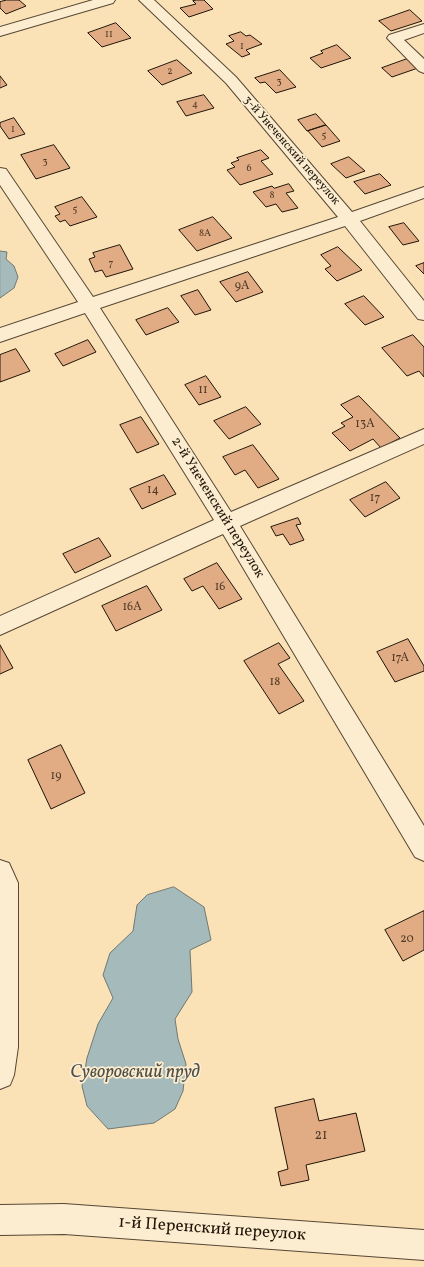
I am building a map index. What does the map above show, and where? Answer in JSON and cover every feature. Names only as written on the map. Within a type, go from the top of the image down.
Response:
[{"type":"street","points":[[0,32],[108,0]]},
{"type":"street","name":"3-й Унеченский переулок","points":[[146,0],[231,80],[349,219],[424,314]]},
{"type":"street","points":[[424,28],[394,38],[424,68]]},
{"type":"street","name":"2-й Унеченский переулок","points":[[0,173],[89,305],[228,523],[424,849]]},
{"type":"street","points":[[0,335],[349,219],[424,192]]},
{"type":"street","points":[[0,626],[424,436]]},
{"type":"street","points":[[0,872],[6,883],[4,1047],[0,1075]]},
{"type":"street","name":"1-й Перенский переулок","points":[[0,1220],[64,1219],[424,1245]]},
{"type":"water","points":[[0,251],[7,252],[6,259],[14,266],[18,277],[14,288],[0,298]]},
{"type":"water","name":"Суворовский пруд","points":[[174,887],[204,907],[211,940],[190,950],[192,992],[175,1019],[178,1039],[186,1064],[183,1091],[175,1109],[154,1123],[108,1129],[87,1106],[82,1086],[87,1058],[98,1024],[113,998],[103,975],[110,953],[133,931],[137,905],[147,895]]},
{"type":"building","points":[[7,0],[19,0],[26,6],[6,14],[0,8],[0,2]]},
{"type":"building","points":[[204,0],[213,9],[189,17],[180,8],[196,4],[193,1]]},
{"type":"building","points":[[410,10],[422,21],[391,31],[379,21]]},
{"type":"building","points":[[116,23],[131,38],[102,47],[88,33]]},
{"type":"building","points":[[241,32],[246,36],[250,35],[262,44],[246,50],[250,54],[242,57],[226,44],[234,41],[229,36]]},
{"type":"building","points":[[337,45],[351,58],[321,68],[310,58],[323,53],[321,51]]},
{"type":"building","points":[[407,59],[418,68],[392,77],[382,68]]},
{"type":"building","points":[[177,60],[192,73],[162,85],[148,71]]},
{"type":"building","points":[[280,70],[296,87],[276,93],[265,82],[260,83],[255,78]]},
{"type":"building","points":[[0,76],[7,85],[0,88]]},
{"type":"building","points":[[204,95],[214,108],[186,116],[177,102]]},
{"type":"building","points":[[316,114],[326,125],[307,131],[298,120]]},
{"type":"building","points":[[14,118],[25,134],[9,139],[0,126],[0,123]]},
{"type":"building","points":[[326,125],[340,141],[322,147],[308,131]]},
{"type":"building","points":[[54,145],[70,168],[36,179],[21,155]]},
{"type":"building","points":[[261,150],[269,158],[261,161],[273,174],[240,185],[227,170],[235,167],[231,163],[239,160],[237,158]]},
{"type":"building","points":[[349,157],[365,171],[346,178],[331,164]]},
{"type":"building","points":[[380,174],[391,185],[365,194],[354,182]]},
{"type":"building","points":[[289,184],[294,191],[286,193],[298,208],[282,212],[276,204],[266,207],[253,192],[272,186],[274,188]]},
{"type":"building","points":[[82,197],[97,217],[70,226],[65,220],[60,222],[55,216],[60,214],[55,207]]},
{"type":"building","points":[[213,217],[232,238],[197,251],[179,230]]},
{"type":"building","points":[[404,223],[419,241],[403,245],[389,227]]},
{"type":"building","points":[[120,245],[133,269],[106,277],[102,270],[95,272],[89,259],[95,257],[93,253]]},
{"type":"building","points":[[338,247],[362,270],[337,281],[325,269],[331,266],[321,255]]},
{"type":"building","points":[[424,263],[424,274],[416,266]]},
{"type":"building","points":[[248,272],[263,292],[236,302],[220,282]]},
{"type":"building","points":[[198,290],[211,310],[195,315],[181,296]]},
{"type":"building","points":[[364,296],[384,317],[365,325],[345,304]]},
{"type":"building","points":[[168,308],[179,322],[146,335],[136,320]]},
{"type":"building","points":[[413,335],[424,347],[424,377],[419,371],[407,376],[382,348]]},
{"type":"building","points":[[88,340],[96,352],[63,366],[55,354]]},
{"type":"building","points":[[16,349],[30,371],[0,382],[0,355]]},
{"type":"building","points":[[206,376],[221,397],[199,405],[185,385]]},
{"type":"building","points":[[359,396],[400,438],[381,448],[373,439],[350,451],[332,433],[345,426],[341,423],[353,417],[341,405]]},
{"type":"building","points":[[246,407],[261,424],[229,439],[214,421]]},
{"type":"building","points":[[141,417],[159,444],[137,453],[120,425]]},
{"type":"building","points":[[253,445],[279,479],[258,488],[245,470],[235,475],[223,457]]},
{"type":"building","points":[[164,475],[176,494],[142,509],[130,489]]},
{"type":"building","points":[[386,482],[400,498],[365,517],[350,500]]},
{"type":"building","points":[[298,518],[301,524],[296,525],[304,540],[290,545],[283,534],[276,536],[271,527]]},
{"type":"building","points":[[99,538],[111,556],[75,573],[63,554]]},
{"type":"building","points":[[217,563],[242,599],[219,609],[203,586],[192,591],[184,579]]},
{"type":"building","points":[[147,586],[162,610],[116,631],[102,606]]},
{"type":"building","points":[[408,639],[424,666],[424,671],[395,682],[377,652]]},
{"type":"building","points":[[279,643],[290,658],[278,664],[304,701],[279,714],[244,661]]},
{"type":"building","points":[[0,645],[13,668],[0,674]]},
{"type":"building","points":[[61,745],[85,793],[51,809],[28,760]]},
{"type":"building","points":[[424,911],[424,950],[403,961],[385,930]]},
{"type":"building","points":[[314,1099],[319,1121],[356,1113],[365,1151],[306,1165],[309,1180],[281,1186],[278,1172],[288,1169],[275,1108]]}]
